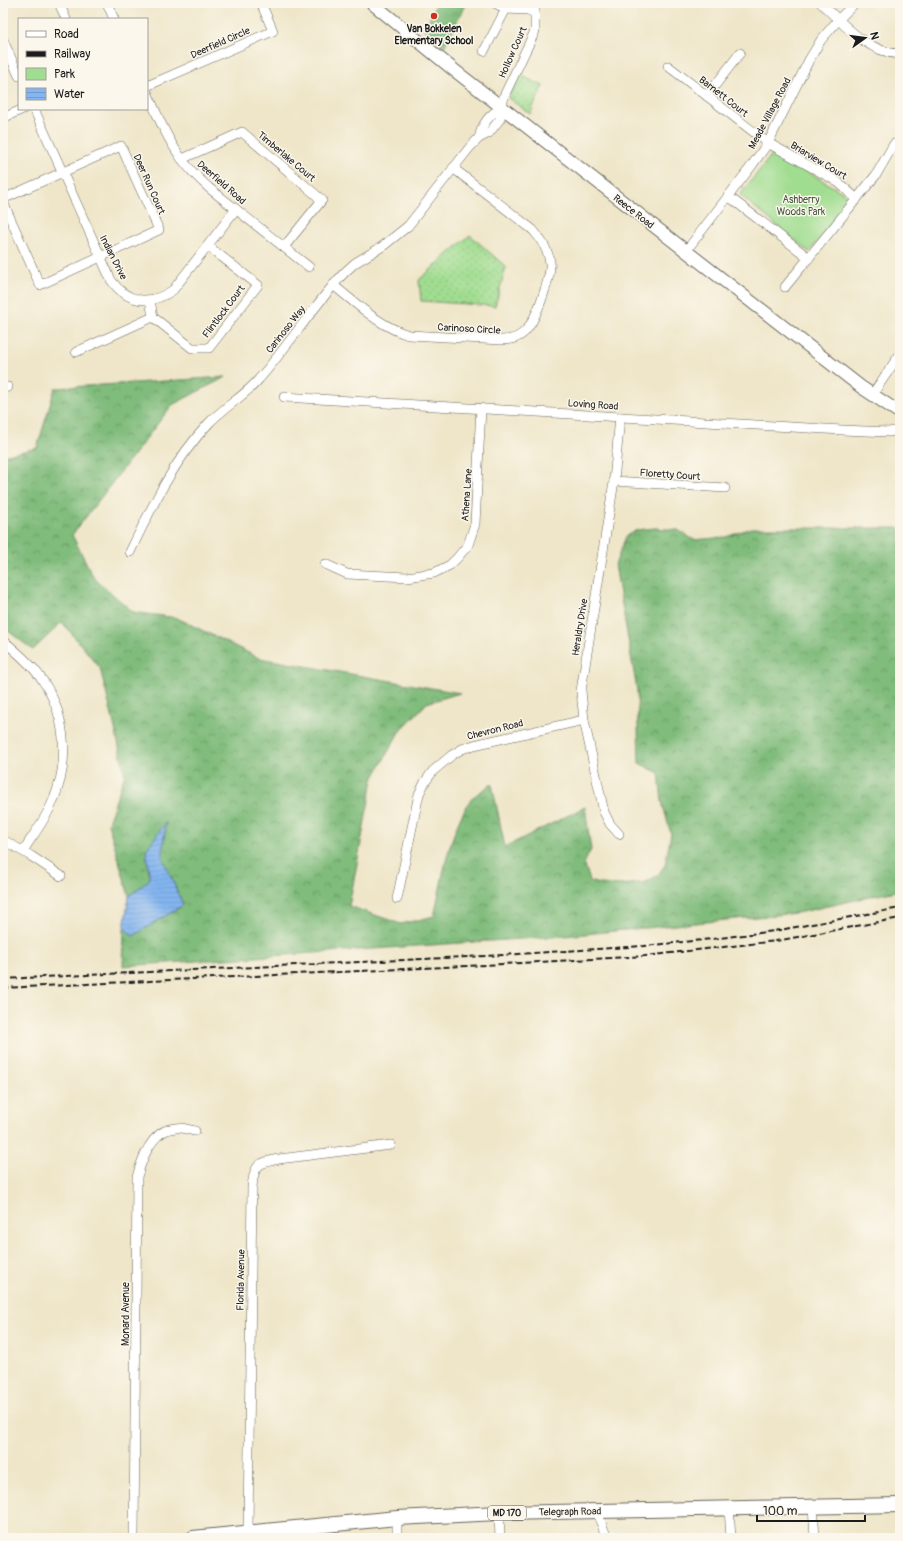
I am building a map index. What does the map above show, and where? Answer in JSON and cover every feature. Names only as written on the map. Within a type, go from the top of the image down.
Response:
[{"type":"main road","name":"Reece Road","points":[[372,3],[403,30],[686,251],[872,395],[900,413]]},
{"type":"main road","name":"Telegraph Road","points":[[193,1538],[248,1532],[296,1532],[397,1518],[499,1513],[900,1505]]},
{"type":"street","points":[[59,3],[66,18]]},
{"type":"street","name":"Deerfield Circle","points":[[148,86],[273,31],[261,3]]},
{"type":"street","points":[[495,3],[506,9],[528,10],[535,13]]},
{"type":"street","name":"Hollow Court","points":[[502,108],[504,96],[533,37],[536,25],[535,3]]},
{"type":"street","points":[[821,3],[838,20],[864,41],[881,50],[894,54],[900,54]]},
{"type":"street","name":"Meade Village Road","points":[[686,251],[768,143],[809,60],[822,40],[838,20],[855,3]]},
{"type":"street","points":[[109,4],[114,18]]},
{"type":"street","points":[[484,51],[506,9]]},
{"type":"street","points":[[3,40],[18,74]]},
{"type":"street","points":[[706,96],[740,53]]},
{"type":"street","name":"Barnett Court","points":[[668,66],[768,143]]},
{"type":"street","name":"Deerfield Road","points":[[148,94],[167,135],[182,159],[208,188],[309,267]]},
{"type":"street","name":"Carinoso Way","points":[[130,552],[167,478],[189,445],[222,410],[259,380],[333,285],[345,272],[355,263],[383,246],[408,226],[453,168],[479,138],[489,133],[500,119],[502,108]]},
{"type":"street","points":[[3,118],[21,110]]},
{"type":"street","name":"Indian Drive","points":[[34,110],[110,280],[119,290],[132,298],[150,300]]},
{"type":"street","name":"Timberlake Court","points":[[182,159],[242,132],[322,200],[284,247]]},
{"type":"street","name":"Briarview Court","points":[[768,143],[839,183],[857,199]]},
{"type":"street","points":[[785,287],[876,175],[894,144]]},
{"type":"street","name":"Deer Run Court","points":[[62,173],[121,146],[159,230],[100,257]]},
{"type":"street","name":"Carinoso Circle","points":[[333,285],[385,325],[397,332],[409,335],[502,340],[515,338],[527,330],[535,316],[550,272],[550,264],[546,249],[533,230],[453,168]]},
{"type":"street","points":[[62,173],[3,200],[40,285],[100,257]]},
{"type":"street","points":[[728,196],[809,258]]},
{"type":"street","points":[[76,352],[153,317],[150,300],[159,298],[173,290],[236,210]]},
{"type":"street","name":"Flintlock Court","points":[[153,317],[192,348],[209,348],[258,284],[208,246]]},
{"type":"street","points":[[872,395],[900,354]]},
{"type":"street","name":"Loving Road","points":[[284,396],[842,430],[889,432],[900,430]]},
{"type":"street","name":"Athena Lane","points":[[325,564],[347,574],[407,578],[434,573],[450,565],[457,558],[468,545],[476,524],[481,408]]},
{"type":"street","name":"Heraldry Drive","points":[[619,834],[610,824],[604,812],[581,705],[582,677],[614,481],[620,417]]},
{"type":"street","name":"Floretty Court","points":[[614,481],[725,488]]},
{"type":"street","points":[[3,640],[30,665],[45,684],[58,710],[64,738],[63,767],[58,788],[48,811],[23,851]]},
{"type":"street","name":"Chevron Road","points":[[397,899],[419,794],[425,782],[441,763],[452,755],[474,745],[584,720]]},
{"type":"street","points":[[3,840],[23,851],[61,876]]},
{"type":"street","name":"Monard Avenue","points":[[134,1538],[137,1177],[145,1152],[152,1141],[169,1129],[177,1128],[195,1131]]},
{"type":"street","name":"Florida Avenue","points":[[248,1532],[253,1173],[256,1167],[262,1163],[279,1159],[392,1145]]},
{"type":"street","points":[[813,1506],[815,1538]]},
{"type":"street","points":[[729,1508],[731,1538]]},
{"type":"street","points":[[596,1510],[607,1538]]},
{"type":"street","points":[[499,1513],[500,1538]]},
{"type":"street","points":[[397,1518],[397,1538]]},
{"type":"green space","name":"Van Bokkelen Elementary School","points":[[437,3],[466,3],[444,47],[424,29]]},
{"type":"green space","points":[[520,75],[543,86],[530,114],[508,98]]},
{"type":"green space","name":"Ashberry Woods Park","points":[[774,152],[852,198],[809,252],[740,195]]},
{"type":"green space","points":[[470,235],[506,267],[495,306],[421,301],[419,280]]},
{"type":"green space","points":[[226,377],[172,405],[72,535],[94,578],[133,612],[177,618],[259,658],[460,693],[427,703],[399,732],[373,779],[349,906],[401,924],[434,916],[447,857],[456,828],[472,798],[492,784],[505,847],[585,807],[591,850],[584,862],[590,881],[598,884],[622,885],[646,882],[658,875],[665,865],[671,834],[662,802],[659,773],[639,763],[637,690],[615,565],[626,536],[637,530],[655,528],[678,530],[694,540],[726,537],[751,528],[900,528],[900,890],[797,913],[564,936],[123,966],[124,928],[133,936],[183,905],[162,856],[166,823],[146,850],[150,879],[129,896],[108,823],[125,774],[100,668],[62,622],[33,650],[3,627],[3,456],[37,448],[55,388]]},
{"type":"water","points":[[166,822],[162,856],[183,905],[133,936],[124,928],[129,896],[150,879],[146,850]]},
{"type":"railway","points":[[3,979],[486,956],[644,946],[774,931],[900,908]]},
{"type":"railway","points":[[3,988],[645,956],[776,941],[900,918]]},
{"type":"place","name":"Van Bokkelen Elementary School","points":[[434,16]]}]
